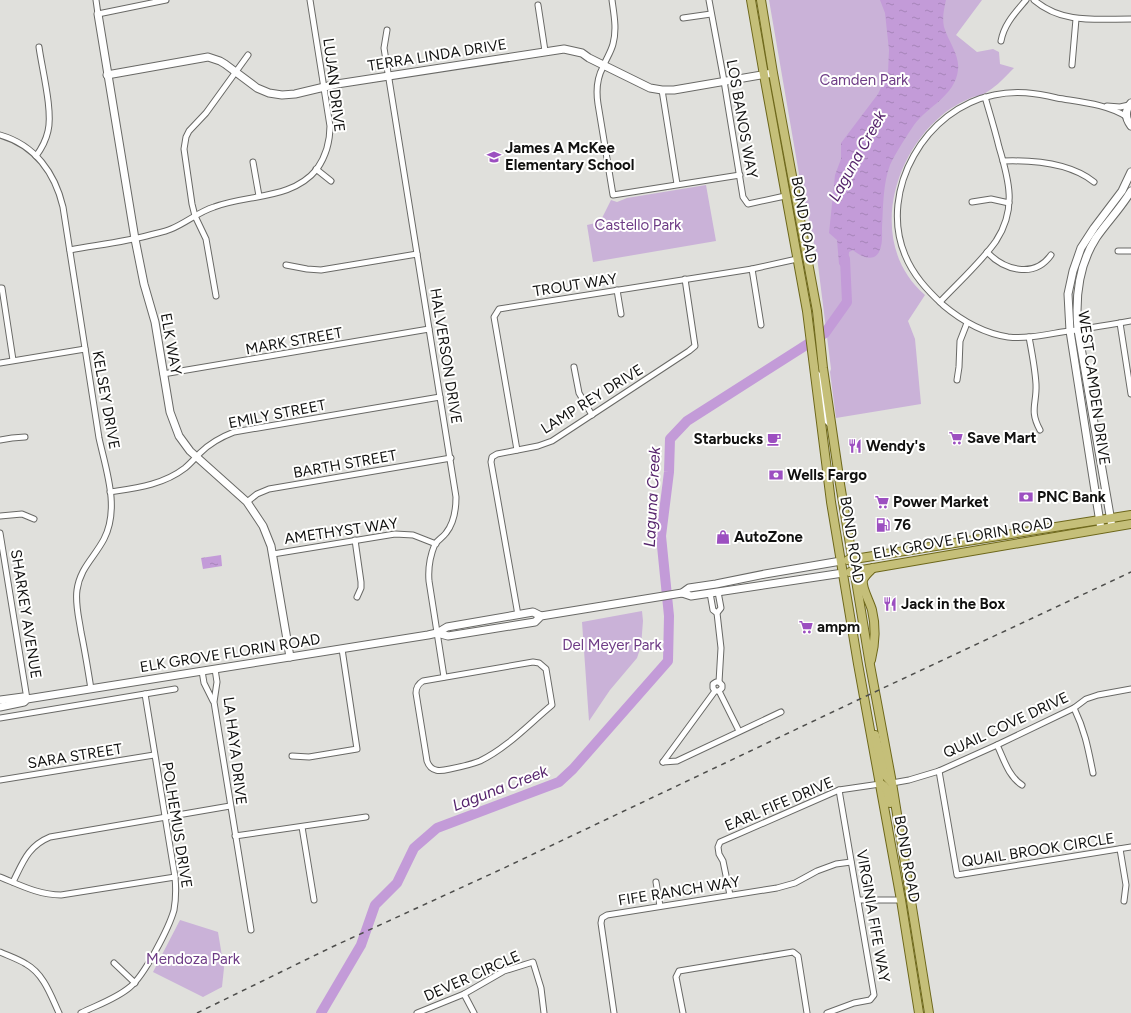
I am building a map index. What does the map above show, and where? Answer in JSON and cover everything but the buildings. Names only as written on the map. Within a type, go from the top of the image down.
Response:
[{"type":"main road","name":"BOND ROAD","points":[[751,0],[785,196],[807,310],[829,487],[868,722],[901,900],[919,1013]]},
{"type":"main road","name":"BOND ROAD","points":[[761,0],[816,311],[831,424],[852,559],[892,783],[929,1013]]},
{"type":"main road","name":"ELK GROVE FLORIN ROAD","points":[[841,561],[1131,515]]},
{"type":"main road","name":"ELK GROVE FLORIN ROAD","points":[[843,573],[1131,524]]},
{"type":"main road","points":[[1013,544],[1017,539],[1031,536],[1046,528]]},
{"type":"main road","points":[[978,550],[984,544],[995,541],[996,537]]},
{"type":"main road","points":[[870,664],[874,647],[874,626],[872,611],[863,582],[866,574],[873,568]]},
{"type":"main road","points":[[868,722],[875,733],[884,774],[892,783]]},
{"type":"main road","points":[[880,784],[886,789],[896,840],[902,847]]},
{"type":"main road","points":[[901,900],[904,900],[907,903],[914,946],[920,956]]},
{"type":"street","name":"ELK WAY","points":[[96,0],[107,75],[135,239],[144,284],[155,322],[170,412],[182,441],[196,457],[247,502],[264,526],[273,554],[290,658]]},
{"type":"street","points":[[98,14],[166,0]]},
{"type":"street","name":"LUJAN DRIVE","points":[[70,250],[135,239],[170,230],[213,207],[290,189],[307,179],[316,169],[326,152],[330,133],[310,0]]},
{"type":"street","points":[[612,0],[615,36],[599,78],[597,97],[613,195],[740,175]]},
{"type":"street","name":"LOS BANOS WAY","points":[[709,0],[743,197],[748,204],[785,196]]},
{"type":"street","points":[[1001,41],[1006,25],[1026,0]]},
{"type":"street","points":[[1034,0],[1053,13],[1065,17],[1076,19],[1131,19]]},
{"type":"street","points":[[538,5],[545,51]]},
{"type":"street","points":[[683,18],[711,14]]},
{"type":"street","points":[[1072,65],[1076,19]]},
{"type":"street","name":"HALVERSON DRIVE","points":[[387,30],[384,48],[388,76],[456,497],[455,509],[449,527],[436,544],[429,564],[428,577],[444,677]]},
{"type":"street","points":[[36,156],[44,143],[50,123],[39,47]]},
{"type":"street","name":"TERRA LINDA DRIVE","points":[[107,75],[208,57],[220,61],[257,88],[276,95],[295,94],[337,84],[564,49],[582,53],[603,66],[650,88],[662,90],[674,90],[773,73]]},
{"type":"street","points":[[216,296],[206,239],[195,216],[192,204],[184,149],[186,137],[192,126],[206,113],[248,55]]},
{"type":"street","points":[[662,90],[678,184]]},
{"type":"street","points":[[1127,117],[1119,112],[1098,106],[1029,92],[1005,93],[985,97],[972,102],[956,110],[942,121],[925,139],[909,166],[903,180],[899,194],[897,225],[904,254],[914,274],[929,291],[954,314],[967,323],[985,331],[1000,335],[1029,337],[1131,321]]},
{"type":"street","points":[[940,302],[995,242],[1002,230],[1007,216],[1009,186],[985,97]]},
{"type":"street","points":[[1098,106],[1120,107],[1130,104]]},
{"type":"street","points":[[1130,104],[1127,109],[1127,117],[1131,126]]},
{"type":"street","name":"KELSEY DRIVE","points":[[0,135],[20,144],[36,156],[48,171],[58,188],[63,207],[99,438],[110,492],[111,512],[108,530],[100,546],[83,572],[77,595],[77,608],[91,689]]},
{"type":"street","points":[[1003,161],[1034,162],[1065,168],[1078,172],[1094,182]]},
{"type":"street","points":[[253,162],[259,196]]},
{"type":"street","points":[[316,169],[330,181]]},
{"type":"street","name":"WEST CAMDEN DRIVE","points":[[1101,529],[1070,331],[1068,294],[1076,259],[1094,228],[1122,191],[1131,172]]},
{"type":"street","name":"WEST CAMDEN DRIVE","points":[[1112,528],[1078,330],[1076,300],[1085,261],[1097,237],[1131,191]]},
{"type":"street","points":[[972,202],[991,199],[1009,203]]},
{"type":"street","points":[[1118,251],[1131,251]]},
{"type":"street","points":[[987,252],[1002,264],[1013,268],[1025,269],[1037,267],[1043,264],[1051,255]]},
{"type":"street","points":[[286,265],[321,270],[417,254]]},
{"type":"street","name":"TROUT WAY","points":[[517,450],[494,317],[499,309],[752,269],[797,259]]},
{"type":"street","points":[[752,269],[760,325]]},
{"type":"street","name":"LAMP REY DRIVE","points":[[518,615],[491,462],[492,457],[498,454],[546,443],[592,415],[695,346],[685,279]]},
{"type":"street","points":[[0,288],[2,288],[13,360]]},
{"type":"street","points":[[617,290],[621,314]]},
{"type":"street","points":[[957,380],[960,367],[960,341],[967,323]]},
{"type":"street","points":[[1120,323],[1131,394]]},
{"type":"street","name":"MARK STREET","points":[[163,374],[429,330]]},
{"type":"street","points":[[1029,337],[1036,385],[1033,410],[1040,430]]},
{"type":"street","points":[[0,363],[85,349]]},
{"type":"street","points":[[814,366],[821,386],[827,420],[831,424]]},
{"type":"street","points":[[574,367],[579,393],[592,415]]},
{"type":"street","name":"EMILY STREET","points":[[110,492],[145,486],[166,479],[185,468],[206,447],[216,440],[234,432],[440,397]]},
{"type":"street","points":[[0,440],[25,437]]},
{"type":"street","name":"BARTH STREET","points":[[247,502],[257,494],[269,489],[450,458]]},
{"type":"street","points":[[0,516],[22,514],[34,518]]},
{"type":"street","name":"SHARKEY AVENUE","points":[[0,533],[27,699]]},
{"type":"street","name":"AMETHYST WAY","points":[[273,554],[401,534],[419,536],[436,544]]},
{"type":"street","points":[[355,540],[361,582],[361,588],[357,597]]},
{"type":"street","name":"ELK GROVE FLORIN ROAD","points":[[437,633],[448,636],[535,622],[542,616],[682,593],[689,588],[841,561]]},
{"type":"street","name":"ELK GROVE FLORIN ROAD","points":[[682,593],[691,596],[843,573]]},
{"type":"street","points":[[717,613],[713,610],[710,589],[730,585],[736,580]]},
{"type":"street","points":[[718,592],[720,608],[717,613],[721,648],[719,682],[722,686],[663,762],[677,761],[781,712]]},
{"type":"street","name":"ELK GROVE FLORIN ROAD","points":[[0,707],[24,702],[27,699],[290,658],[437,633],[447,627],[533,612],[542,616]]},
{"type":"street","points":[[292,756],[309,757],[357,749],[342,649]]},
{"type":"street","points":[[537,662],[542,664],[546,669],[552,705],[491,755],[459,768],[441,771],[435,770],[430,767],[428,762],[416,690],[418,685],[423,681],[444,677],[537,662]]},
{"type":"street","name":"LA HAYA DRIVE","points":[[215,669],[217,682],[214,702],[251,930]]},
{"type":"street","points":[[202,671],[204,683],[214,702]]},
{"type":"street","points":[[719,682],[713,684],[713,688],[717,691],[739,731]]},
{"type":"street","points":[[0,718],[175,689]]},
{"type":"street","name":"QUAIL COVE DRIVE","points":[[892,783],[909,780],[939,771],[1074,708],[1086,699],[1098,695],[1131,689]]},
{"type":"street","name":"POLHEMUS DRIVE","points":[[81,1013],[119,995],[135,982],[145,969],[172,917],[176,897],[175,877],[145,694]]},
{"type":"street","name":"ELK GROVE FLORIN ROAD","points":[[0,700],[23,697],[27,699]]},
{"type":"street","points":[[1074,708],[1087,739],[1093,773]]},
{"type":"street","points":[[997,745],[1012,776],[1022,785]]},
{"type":"street","name":"SARA STREET","points":[[0,780],[154,755]]},
{"type":"street","name":"QUAIL BROOK CIRCLE","points":[[939,771],[956,875],[1120,850],[1131,847]]},
{"type":"street","name":"EARL FIFE DRIVE","points":[[730,895],[723,861],[719,854],[718,847],[720,842],[839,790],[880,784]]},
{"type":"street","name":"VIRGINIA FIFE WAY","points":[[827,1013],[854,1003],[870,1000],[874,994],[839,790]]},
{"type":"street","points":[[13,882],[30,850],[44,839],[230,806]]},
{"type":"street","points":[[235,836],[366,817]]},
{"type":"street","points":[[302,826],[314,900]]},
{"type":"street","points":[[1120,850],[1126,885],[1124,901]]},
{"type":"street","name":"FIFE RANCH WAY","points":[[614,1013],[601,923],[602,918],[607,914],[777,888],[795,883],[829,866],[851,862]]},
{"type":"street","points":[[0,877],[32,890],[62,895],[175,877]]},
{"type":"street","points":[[656,882],[660,906]]},
{"type":"street","points":[[858,900],[901,900]]},
{"type":"street","points":[[0,952],[25,963],[35,970],[42,979],[59,1013]]},
{"type":"street","points":[[683,1013],[676,977],[679,971],[793,952],[798,956],[807,1013]]},
{"type":"street","points":[[114,962],[135,982]]},
{"type":"street","name":"DEVER CIRCLE","points":[[417,1013],[464,994],[504,971],[533,962],[540,988],[544,1013]]},
{"type":"street","points":[[464,994],[474,1013]]},
{"type":"green space","name":"Camden Park","points":[[769,0],[982,0],[956,35],[977,52],[993,49],[999,52],[1000,64],[1014,68],[991,90],[960,103],[941,116],[923,134],[909,155],[899,179],[893,204],[892,229],[897,253],[908,275],[925,295],[908,321],[915,339],[921,404],[836,418],[817,257],[799,174]]},
{"type":"green space","name":"Castello Park","points":[[706,185],[716,241],[593,262],[587,225],[600,222],[611,200],[617,202],[627,198]]},
{"type":"green space","name":"Del Meyer Park","points":[[642,611],[643,621],[641,646],[637,658],[610,690],[589,721],[582,622]]},
{"type":"green space","name":"Mendoza Park","points":[[180,920],[218,932],[224,968],[222,987],[203,997],[153,972]]},
{"type":"water","points":[[880,0],[946,0],[943,24],[956,53],[958,70],[952,87],[914,125],[890,165],[885,188],[882,240],[879,252],[870,258],[853,250],[849,252],[848,265],[845,272],[839,264],[837,240],[829,233],[835,175],[841,159],[841,143],[878,94],[888,73],[889,50],[885,13]]},
{"type":"water","points":[[221,555],[222,566],[203,569],[201,558]]},
{"type":"waterway","name":"Laguna Creek","points":[[321,1013],[361,945],[375,905],[397,883],[414,848],[437,828],[559,782],[573,769],[668,661],[669,616],[661,536],[669,472],[670,439],[687,421],[825,333],[847,302],[845,259]]},
{"type":"railway","points":[[197,1013],[332,947],[504,868],[1131,572]]},
{"type":"place","name":"James A McKee Elementary School","points":[[494,157]]},
{"type":"place","name":"Save Mart","points":[[956,438]]},
{"type":"place","name":"Starbucks","points":[[774,439]]},
{"type":"place","name":"Wendy's","points":[[855,446]]},
{"type":"place","name":"Wells Fargo","points":[[776,475]]},
{"type":"place","name":"PNC Bank","points":[[1026,497]]},
{"type":"place","name":"Power Market","points":[[882,502]]},
{"type":"place","name":"76","points":[[883,525]]},
{"type":"place","name":"AutoZone","points":[[723,537]]},
{"type":"place","name":"Jack in the Box","points":[[890,604]]},
{"type":"place","name":"ampm","points":[[806,627]]}]
